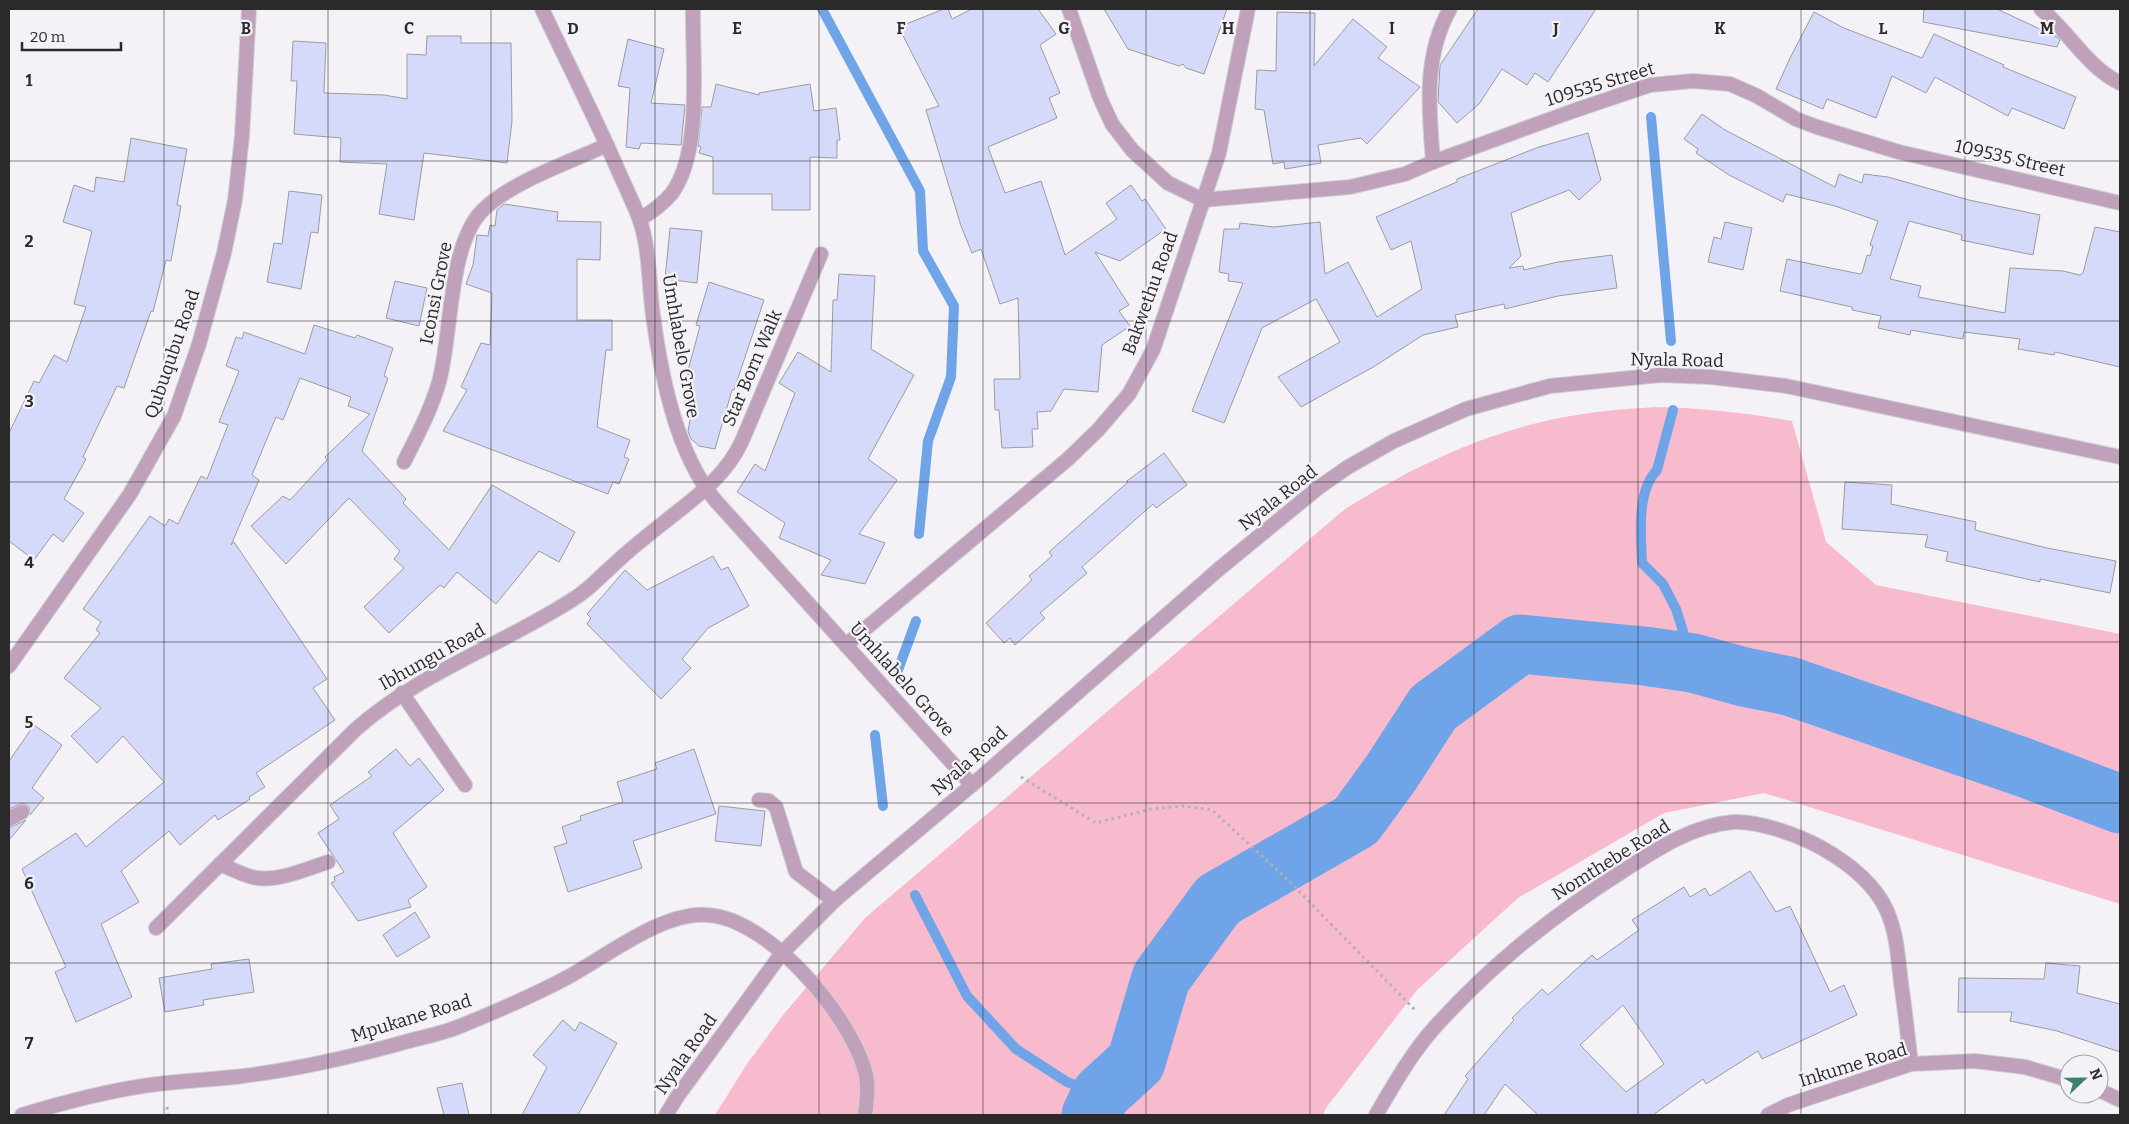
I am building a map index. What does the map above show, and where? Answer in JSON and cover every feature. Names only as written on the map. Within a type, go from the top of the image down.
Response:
[{"type":"street","name":"Qubuqubu Road","points":[[9,666],[130,494],[174,416],[199,344],[224,253],[235,200],[242,136],[249,9]]},
{"type":"street","name":"Umhlabelo Grove","points":[[542,9],[607,145],[640,220],[653,311],[671,407],[690,462],[705,489],[768,561],[972,784]]},
{"type":"street","points":[[640,220],[671,194],[683,172],[688,152],[694,92],[693,9]]},
{"type":"street","points":[[1069,9],[1100,98],[1112,124],[1132,150],[1168,184],[1203,200]]},
{"type":"street","name":"Bakwethu Road","points":[[846,645],[1068,459],[1098,430],[1129,394],[1152,350],[1219,154],[1248,9]]},
{"type":"street","points":[[1433,162],[1429,114],[1433,49],[1437,35],[1450,9]]},
{"type":"street","points":[[2041,9],[2055,20],[2095,67],[2120,83]]},
{"type":"street","name":"109535 Street","points":[[1203,200],[1350,187],[1405,174],[1573,111],[1650,85],[1693,81],[1730,84],[1817,128],[1873,145],[2120,203]]},
{"type":"street","name":"Iconsi Grove","points":[[404,462],[428,413],[440,380],[458,266],[466,237],[473,222],[481,211],[507,191],[607,145]]},
{"type":"street","name":"Star Born Walk","points":[[705,489],[734,459],[821,254]]},
{"type":"street","name":"Nyala Road","points":[[666,1115],[782,952],[834,901],[972,784],[1219,569],[1318,488],[1348,467],[1394,441],[1466,409],[1550,386],[1660,375],[1711,377],[1786,386],[2120,457]]},
{"type":"street","name":"Ibhungu Road","points":[[156,928],[379,708],[402,693],[577,597],[628,551],[705,489]]},
{"type":"street","points":[[402,693],[464,784]]},
{"type":"street","points":[[759,800],[770,801],[776,807],[796,872],[834,901]]},
{"type":"street","points":[[9,819],[22,812]]},
{"type":"street","name":"Nomthebe Road","points":[[1376,1115],[1394,1084],[1434,1028],[1509,952],[1575,901],[1665,844],[1702,829],[1735,822],[1771,827],[1806,839],[1842,860],[1866,881],[1886,909],[1896,937],[1911,1064]]},
{"type":"street","points":[[220,864],[244,874],[266,878],[278,877],[328,862]]},
{"type":"street","name":"Mpukane Road","points":[[22,1115],[90,1095],[146,1085],[243,1076],[299,1068],[381,1049],[456,1028],[567,978],[664,923],[686,915],[706,914],[727,917],[751,929],[782,952],[827,1000],[847,1028],[866,1072],[868,1099],[865,1115]]},
{"type":"street","name":"Inkume Road","points":[[1768,1115],[1788,1105],[1911,1064],[1975,1061],[2025,1067],[2059,1077]]},
{"type":"path","points":[[1022,777],[1096,823],[1151,809],[1183,806],[1212,810],[1288,880],[1434,1028]]},
{"type":"shaded area","points":[[1656,407],[1724,411],[1792,421],[1826,542],[1876,585],[2120,634],[2120,904],[1764,793],[1664,813],[1518,898],[1417,990],[1326,1108],[1323,1115],[715,1115],[747,1064],[784,1014],[865,918],[1345,509],[1424,465],[1478,441],[1535,423],[1576,415],[1610,410]]},
{"type":"building","points":[[948,9],[952,19],[972,9],[1038,9],[1056,34],[1040,45],[1060,93],[1049,98],[1057,118],[988,147],[1005,193],[1041,181],[1065,255],[1117,219],[1106,203],[1131,185],[1142,201],[1145,199],[1166,229],[1120,261],[1095,252],[1129,305],[1119,311],[1130,326],[1102,345],[1098,392],[1064,389],[1051,411],[1037,412],[1038,429],[1032,429],[1033,447],[1002,448],[999,410],[995,410],[994,379],[1020,379],[1018,298],[1000,304],[981,249],[972,253],[961,226],[926,110],[939,106],[900,30],[901,26]]},
{"type":"building","points":[[1104,9],[1227,9],[1204,74],[1186,68],[1183,64],[1179,66],[1128,49]]},
{"type":"building","points":[[1478,9],[1596,9],[1548,82],[1535,73],[1527,85],[1502,69],[1479,104],[1457,123],[1438,102],[1440,65]]},
{"type":"building","points":[[1924,9],[1997,9],[2060,40],[2057,47],[1923,22]]},
{"type":"building","points":[[1277,12],[1315,13],[1314,66],[1353,19],[1387,47],[1378,58],[1420,87],[1367,144],[1361,138],[1318,145],[1321,163],[1285,169],[1284,162],[1273,164],[1264,110],[1255,109],[1257,70],[1276,71]]},
{"type":"building","points":[[1814,12],[1844,28],[1922,58],[1934,34],[2004,65],[2003,67],[2076,97],[2064,129],[2012,108],[2008,116],[1935,77],[1926,93],[1892,76],[1876,118],[1827,99],[1823,109],[1776,89]]},
{"type":"building","points":[[427,36],[461,36],[461,43],[511,43],[512,121],[507,163],[424,153],[414,220],[379,214],[387,164],[340,162],[341,138],[294,134],[297,81],[291,81],[293,41],[326,43],[324,93],[384,95],[407,99],[407,54],[426,55]]},
{"type":"building","points":[[628,39],[664,49],[651,103],[685,105],[681,145],[641,143],[639,149],[626,147],[630,88],[618,86]]},
{"type":"building","points":[[716,84],[759,95],[759,93],[810,84],[814,111],[836,108],[840,140],[837,140],[837,158],[810,157],[810,210],[772,210],[772,194],[713,194],[713,157],[699,153],[701,147],[698,146],[702,107],[711,107]]},
{"type":"building","points":[[1702,114],[1725,130],[1835,187],[1839,174],[1862,183],[1864,174],[1888,177],[1969,200],[2040,215],[2033,255],[1961,240],[1962,235],[1909,221],[1890,279],[1921,286],[1918,297],[2005,313],[2010,268],[2063,271],[2080,275],[2083,273],[2095,227],[2120,232],[2120,367],[2055,352],[2054,355],[2018,349],[2020,339],[1964,332],[1963,339],[1911,330],[1910,335],[1878,328],[1881,316],[1852,310],[1852,307],[1780,291],[1787,259],[1862,273],[1867,255],[1870,256],[1873,246],[1870,245],[1878,221],[1835,206],[1786,194],[1783,202],[1729,175],[1696,153],[1698,149],[1684,139]]},
{"type":"building","points":[[1588,133],[1601,180],[1579,200],[1569,190],[1511,213],[1521,256],[1509,268],[1523,266],[1524,270],[1558,262],[1612,255],[1617,288],[1558,296],[1505,309],[1504,304],[1455,315],[1458,327],[1423,335],[1375,366],[1301,407],[1278,377],[1340,342],[1316,299],[1262,328],[1224,423],[1192,411],[1243,283],[1228,281],[1229,274],[1219,272],[1224,229],[1239,229],[1240,223],[1274,227],[1320,222],[1325,274],[1348,262],[1377,317],[1422,289],[1411,241],[1391,250],[1376,217],[1457,182],[1457,179],[1539,147]]},
{"type":"building","points":[[131,138],[187,149],[177,205],[181,206],[171,261],[166,260],[153,312],[151,311],[124,388],[117,386],[83,457],[86,459],[64,499],[84,513],[63,542],[53,534],[34,560],[9,541],[9,433],[34,381],[39,383],[54,355],[67,362],[86,307],[74,304],[92,231],[63,222],[74,185],[94,192],[96,177],[124,182]]},
{"type":"building","points":[[289,191],[322,195],[318,233],[311,232],[301,289],[267,282],[274,243],[282,244]]},
{"type":"building","points":[[504,204],[558,212],[557,221],[601,222],[600,260],[577,259],[577,320],[612,320],[612,350],[606,350],[597,427],[630,440],[624,457],[629,459],[619,484],[613,482],[608,494],[443,431],[467,390],[461,387],[481,343],[490,345],[492,293],[466,284],[473,265],[477,235],[488,236],[490,225],[495,226],[497,210]]},
{"type":"building","points":[[1725,222],[1752,228],[1743,270],[1708,262],[1714,237],[1721,239]]},
{"type":"building","points":[[670,228],[702,231],[697,283],[665,279]]},
{"type":"building","points":[[839,274],[875,276],[871,349],[914,375],[868,459],[897,480],[859,534],[885,543],[865,584],[821,575],[831,560],[779,538],[785,523],[737,492],[755,464],[765,471],[795,393],[779,383],[798,352],[831,372],[833,300],[837,300]]},
{"type":"building","points":[[395,281],[427,288],[419,326],[386,318]]},
{"type":"building","points":[[709,282],[764,300],[734,390],[732,390],[715,449],[699,446],[691,439],[688,431],[693,404],[685,402],[691,375],[687,374],[700,326],[696,325]]},
{"type":"building","points":[[314,325],[355,338],[357,335],[393,348],[384,376],[388,378],[362,451],[406,499],[403,503],[449,550],[492,485],[575,532],[559,562],[539,551],[496,604],[457,572],[444,588],[440,585],[389,633],[364,607],[404,568],[394,559],[400,551],[349,498],[286,564],[251,526],[283,496],[290,500],[327,460],[325,457],[370,414],[348,406],[351,397],[300,378],[283,420],[276,417],[252,475],[259,480],[231,545],[234,542],[327,679],[313,688],[335,720],[256,773],[265,787],[249,797],[250,799],[218,820],[215,815],[180,845],[169,831],[121,871],[139,902],[101,924],[132,997],[76,1022],[55,972],[66,967],[22,869],[76,833],[86,847],[164,782],[123,736],[97,763],[71,736],[101,708],[64,678],[100,633],[96,630],[101,622],[83,609],[150,516],[165,526],[169,519],[178,524],[201,476],[207,479],[228,425],[219,422],[239,371],[226,366],[236,337],[242,339],[244,332],[305,354]]},
{"type":"building","points":[[1164,453],[1187,485],[1156,508],[1153,504],[1082,567],[1087,573],[1040,613],[1045,618],[1015,645],[1010,638],[1004,643],[986,623],[1032,580],[1029,576],[1052,556],[1049,552],[1127,481]]},
{"type":"building","points":[[1845,482],[1892,485],[1891,504],[1976,522],[1975,530],[2047,548],[2116,561],[2110,593],[2040,579],[2040,582],[1946,561],[1948,552],[1925,547],[1928,535],[1842,529]]},
{"type":"building","points":[[713,556],[721,570],[728,567],[749,606],[708,628],[682,659],[691,668],[661,699],[587,624],[591,618],[587,614],[625,570],[647,590]]},
{"type":"building","points":[[34,725],[62,745],[32,788],[44,798],[30,815],[29,807],[23,803],[9,809],[9,761]]},
{"type":"building","points":[[396,749],[410,766],[419,758],[444,790],[393,833],[427,887],[408,900],[411,907],[358,921],[331,883],[335,881],[334,877],[344,872],[318,833],[339,819],[330,805],[372,776],[368,772]]},
{"type":"building","points":[[694,749],[716,814],[633,841],[642,868],[568,892],[554,847],[567,843],[562,827],[581,820],[580,816],[623,802],[617,782],[657,769],[655,763]]},
{"type":"building","points":[[719,806],[765,811],[761,846],[715,841]]},
{"type":"building","points":[[26,820],[9,840],[9,828]]},
{"type":"building","points":[[1750,871],[1776,912],[1790,906],[1830,992],[1844,985],[1857,1015],[1762,1059],[1758,1051],[1706,1084],[1703,1079],[1653,1115],[1538,1115],[1505,1084],[1484,1115],[1444,1115],[1468,1079],[1465,1076],[1514,1020],[1512,1018],[1542,989],[1548,995],[1592,955],[1597,960],[1639,930],[1632,920],[1684,887],[1690,897],[1705,888],[1710,896]],"holes":[[[1623,1005],[1664,1064],[1626,1092],[1580,1045]]]},
{"type":"building","points":[[415,912],[430,937],[397,957],[383,935]]},
{"type":"building","points":[[249,959],[254,992],[203,1000],[204,1005],[165,1012],[159,978],[212,969],[211,964]]},
{"type":"building","points":[[2046,963],[2080,966],[2077,993],[2120,1004],[2120,1052],[2057,1031],[2010,1021],[2012,1012],[1958,1012],[1959,978],[2044,979]]},
{"type":"building","points":[[563,1020],[575,1031],[580,1022],[617,1043],[578,1115],[522,1115],[547,1067],[533,1055]]},
{"type":"building","points":[[462,1083],[469,1115],[444,1115],[437,1088]]},
{"type":"waterway","points":[[822,9],[920,191],[923,251],[954,306],[951,377],[928,441],[919,534]]},
{"type":"waterway","points":[[1651,117],[1671,341]]},
{"type":"waterway","points":[[1673,410],[1657,470],[1650,479],[1643,502],[1641,514],[1642,563],[1663,584],[1676,609],[1693,663]]},
{"type":"waterway","points":[[898,670],[916,621]]},
{"type":"waterway","points":[[1091,1115],[1101,1094],[1136,1062],[1161,978],[1218,900],[1356,821],[1391,773],[1433,708],[1520,644],[1644,656],[1693,663],[1744,677],[1789,686],[2028,769],[2120,804]]},
{"type":"waterway","points":[[875,735],[883,806]]},
{"type":"waterway","points":[[915,895],[967,996],[1016,1049],[1067,1082],[1101,1094]]}]
